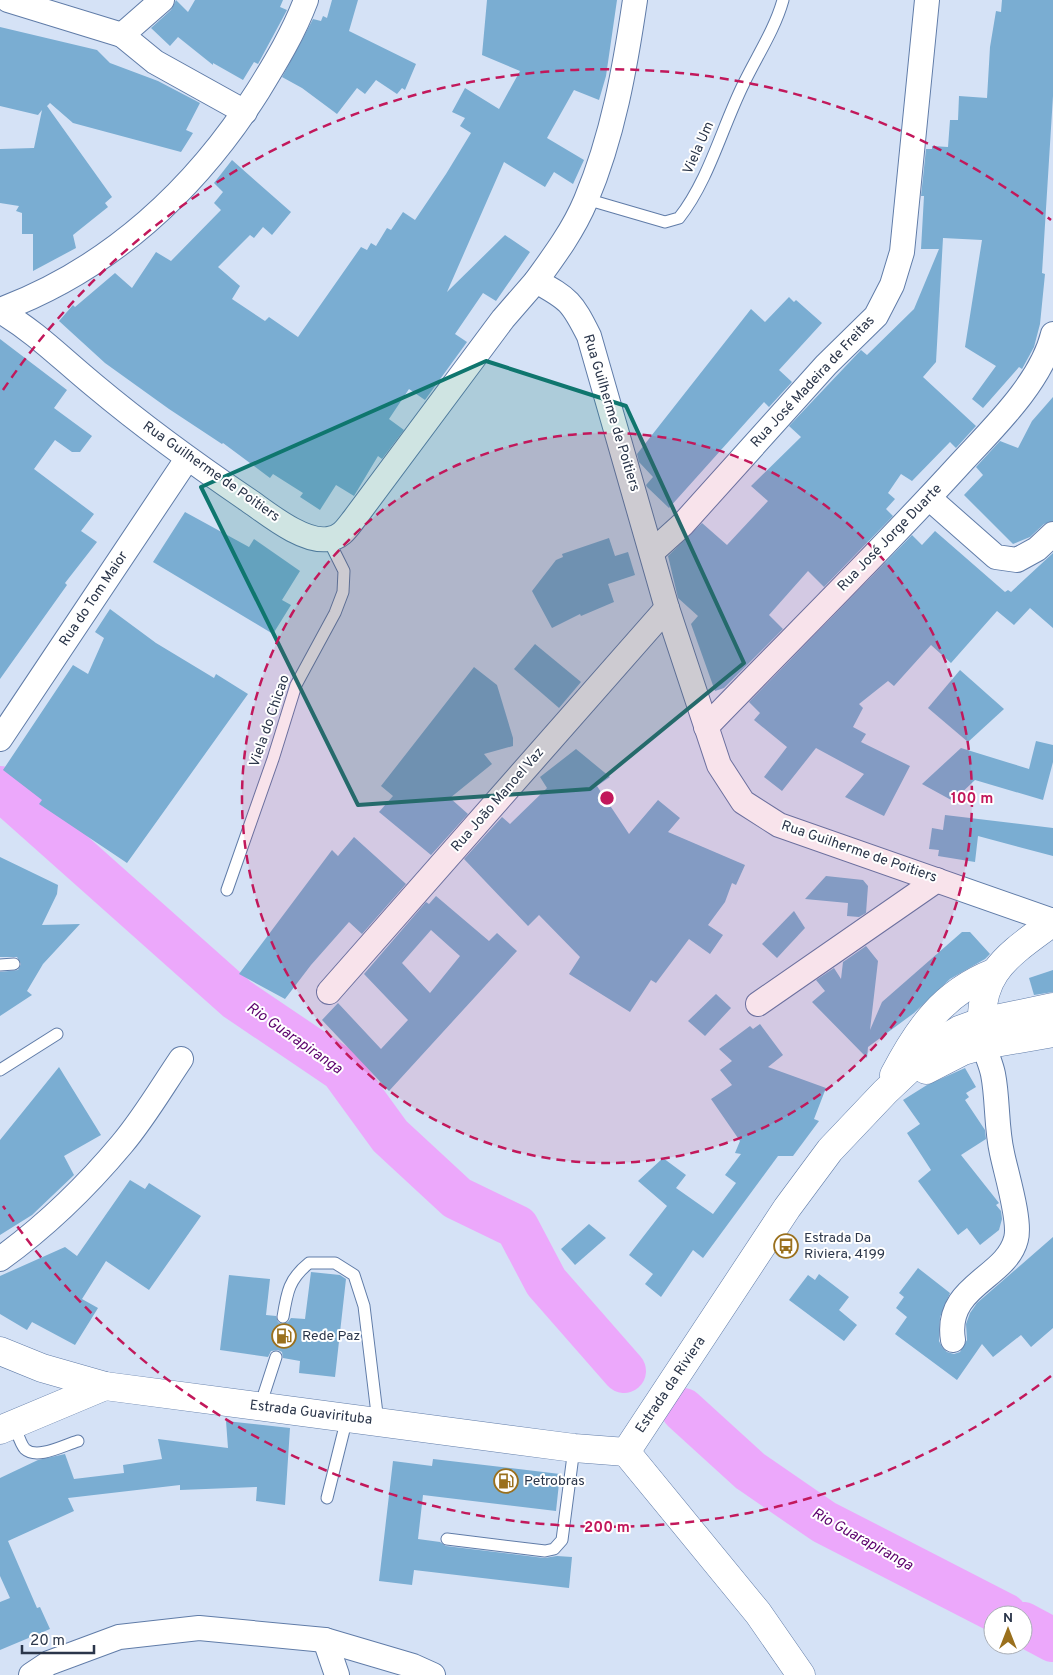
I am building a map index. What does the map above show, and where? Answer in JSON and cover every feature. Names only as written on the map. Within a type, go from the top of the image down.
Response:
[{"type":"main road","points":[[992,1031],[983,998],[993,974],[1026,942],[1053,921]]},
{"type":"main road","points":[[992,1031],[1026,942]]},
{"type":"main road","points":[[885,1092],[912,1040],[930,1017],[969,983],[993,974]]},
{"type":"main road","points":[[885,1092],[963,1051],[992,1031],[1053,1007]]},
{"type":"main road","points":[[992,1031],[1053,1033]]},
{"type":"main road","name":"Estrada da Riviera","points":[[626,1452],[787,1208],[830,1150],[885,1092]]},
{"type":"main road","name":"Estrada Guavirituba","points":[[0,1350],[42,1368],[105,1386],[574,1448],[626,1452]]},
{"type":"main road","points":[[7,1427],[105,1386]]},
{"type":"main road","points":[[626,1452],[758,1613],[801,1675]]},
{"type":"street","points":[[8,0],[122,35],[155,62],[245,112]]},
{"type":"street","points":[[122,35],[162,0]]},
{"type":"street","points":[[0,310],[34,297],[65,281],[151,220],[197,175],[245,112],[275,65],[306,0]]},
{"type":"street","points":[[328,540],[341,535],[354,519],[503,319],[536,281],[566,239],[586,200],[606,141],[624,75],[635,0]]},
{"type":"street","name":"Rua José Madeira de Freitas","points":[[652,552],[683,524],[826,366],[876,316],[892,286],[902,252],[927,0]]},
{"type":"street","name":"Rua Guilherme de Poitiers","points":[[536,281],[565,297],[576,310],[588,336],[667,608],[706,727],[719,765],[743,802],[779,825],[1053,921]]},
{"type":"street","name":"Rua Guilherme de Poitiers","points":[[0,310],[53,348],[94,385],[187,459],[279,521],[310,538],[328,540]]},
{"type":"street","name":"Rua José Jorge Duarte","points":[[706,727],[929,498],[1028,386],[1049,352],[1053,334]]},
{"type":"street","name":"Rua do Tom Maior","points":[[0,739],[187,459]]},
{"type":"street","points":[[929,498],[996,557],[1017,560],[1037,549],[1053,534]]},
{"type":"street","name":"Rua João Manoel Vaz","points":[[329,992],[667,608]]},
{"type":"street","points":[[758,1004],[937,880]]},
{"type":"street","points":[[953,1340],[951,1326],[957,1306],[978,1283],[1008,1256],[1017,1238],[1015,1216],[998,1128],[993,1073],[992,1031]]},
{"type":"street","points":[[0,1260],[31,1237],[86,1184],[123,1143],[181,1059]]},
{"type":"street","points":[[31,1675],[49,1663],[118,1637],[199,1628],[325,1640],[413,1666],[433,1675]]},
{"type":"street","points":[[325,1640],[338,1675]]},
{"type":"lane","name":"Viela Um","points":[[586,200],[665,222],[679,218],[694,195],[743,84],[777,19],[783,0]]},
{"type":"lane","name":"Viela do Chicao","points":[[227,890],[273,759],[296,685],[335,613],[343,592],[344,571],[328,540]]},
{"type":"lane","points":[[0,965],[14,964]]},
{"type":"lane","points":[[0,1070],[57,1034]]},
{"type":"lane","points":[[283,1317],[286,1298],[295,1274],[308,1263],[335,1263],[354,1275],[364,1306],[378,1422]]},
{"type":"lane","points":[[260,1406],[276,1357]]},
{"type":"lane","points":[[327,1498],[347,1418]]},
{"type":"lane","points":[[7,1427],[24,1448],[32,1453],[40,1453],[78,1441]]},
{"type":"lane","points":[[447,1539],[545,1551],[554,1549],[562,1540],[574,1448]]},
{"type":"highlighted area","points":[[486,361],[626,406],[744,663],[590,789],[358,805],[201,487]]},
{"type":"building","points":[[176,0],[188,12],[195,0],[283,0],[280,7],[287,10],[258,64],[254,62],[243,80],[213,63],[213,65],[178,37],[170,46],[151,28],[171,10]]},
{"type":"building","points":[[332,0],[358,0],[349,31],[416,64],[405,90],[402,88],[397,94],[376,80],[365,94],[357,88],[337,114],[302,88],[282,77],[313,19],[321,21],[323,16],[327,18]]},
{"type":"building","points":[[487,0],[617,0],[606,76],[599,100],[574,90],[547,138],[584,160],[573,184],[554,172],[545,187],[504,162],[447,292],[505,235],[530,252],[496,301],[483,293],[455,334],[467,342],[425,400],[409,389],[389,419],[404,430],[382,459],[378,456],[354,496],[336,485],[320,510],[300,497],[303,493],[273,474],[270,478],[223,443],[169,409],[105,363],[59,321],[73,305],[75,307],[115,273],[132,288],[156,252],[171,261],[221,210],[214,203],[223,192],[214,183],[232,160],[291,212],[272,235],[263,227],[254,238],[250,235],[218,267],[240,286],[232,299],[265,321],[269,317],[298,337],[361,247],[367,250],[371,243],[376,246],[387,228],[391,230],[403,212],[415,220],[446,174],[471,133],[460,126],[465,118],[452,112],[465,88],[499,109],[520,71],[482,55]]},
{"type":"building","points":[[1002,0],[1053,0],[1053,96],[1042,273],[1045,274],[1040,324],[1034,347],[1022,369],[1019,367],[983,408],[972,399],[996,366],[965,347],[982,240],[943,238],[936,362],[923,377],[976,426],[956,448],[950,442],[912,481],[901,474],[888,493],[895,499],[886,509],[893,516],[824,587],[808,571],[769,615],[783,629],[724,688],[715,691],[691,624],[698,616],[678,598],[668,556],[702,523],[727,545],[768,501],[751,486],[801,437],[789,426],[861,350],[867,355],[914,309],[939,249],[921,249],[924,196],[921,196],[926,149],[932,149],[932,146],[948,147],[950,120],[958,120],[959,96],[987,98],[990,47],[996,11],[1001,12]]},
{"type":"building","points":[[0,27],[97,50],[110,63],[158,81],[200,103],[186,130],[193,133],[181,152],[73,123],[50,103],[47,106],[112,197],[105,203],[108,207],[73,235],[76,248],[33,271],[33,234],[22,234],[22,213],[16,211],[19,206],[0,203],[0,149],[34,148],[42,110],[38,115],[0,106]]},
{"type":"building","points":[[789,297],[794,302],[796,300],[822,323],[779,370],[792,382],[769,407],[764,402],[669,508],[647,487],[646,485],[653,477],[639,462],[637,454],[751,309],[765,322]]},
{"type":"building","points":[[0,339],[67,390],[54,408],[92,436],[80,452],[72,452],[55,440],[34,469],[94,514],[81,531],[97,542],[65,583],[67,585],[0,679]]},
{"type":"building","points":[[1053,397],[1053,521],[1044,524],[1030,537],[1013,544],[964,495],[983,475],[976,467],[1000,441],[1018,448],[1032,421]]},
{"type":"building","points":[[185,512],[249,547],[254,539],[300,571],[282,600],[291,605],[273,634],[153,562]]},
{"type":"building","points":[[935,531],[1005,592],[1008,590],[1011,592],[1053,553],[1053,628],[1030,608],[1014,625],[997,611],[951,663],[931,645],[894,686],[888,681],[859,704],[863,708],[853,727],[866,734],[861,742],[910,766],[884,816],[845,797],[864,774],[816,748],[782,791],[764,777],[787,747],[754,720],[760,713],[749,702],[912,535],[922,545]]},
{"type":"building","points":[[609,538],[615,556],[628,552],[635,575],[608,584],[614,602],[581,616],[580,614],[552,628],[532,591],[556,560],[563,557],[562,554]]},
{"type":"building","points":[[110,609],[156,643],[214,678],[216,674],[248,694],[127,863],[39,804],[42,800],[3,770],[73,665],[88,674],[104,638],[95,632]]},
{"type":"building","points":[[535,644],[581,682],[559,708],[514,669]]},
{"type":"building","points":[[474,667],[497,685],[513,738],[513,746],[484,754],[492,764],[450,798],[468,814],[431,855],[379,812],[393,796],[381,786]]},
{"type":"building","points":[[960,670],[1004,709],[968,742],[928,708]]},
{"type":"building","points":[[1036,741],[1053,745],[1053,762],[1043,800],[975,780],[953,801],[922,784],[961,748],[1029,769]]},
{"type":"building","points":[[576,749],[610,777],[597,786],[629,834],[658,800],[680,818],[668,832],[745,865],[736,885],[732,883],[725,902],[708,925],[723,935],[710,954],[689,939],[656,983],[651,980],[630,1012],[569,974],[580,957],[539,915],[528,926],[464,859],[502,817],[510,824],[547,788],[540,777]]},
{"type":"building","points":[[945,815],[1053,828],[1053,856],[978,836],[975,862],[938,856],[939,850],[929,849],[932,828],[943,830]]},
{"type":"building","points":[[354,837],[406,884],[362,934],[349,922],[311,965],[285,999],[239,974],[332,850],[338,856]]},
{"type":"building","points":[[0,857],[58,885],[57,894],[42,925],[80,924],[43,964],[27,991],[32,995],[0,1016],[0,972],[18,970],[21,964],[17,957],[0,957]]},
{"type":"building","points":[[826,876],[863,880],[868,886],[866,913],[859,917],[847,916],[848,903],[805,899]]},
{"type":"building","points":[[436,896],[489,941],[497,933],[517,951],[389,1091],[322,1020],[338,1003],[381,1049],[408,1020],[364,974],[426,902],[429,904]],"holes":[[[431,930],[460,956],[430,993],[402,963]]]},
{"type":"building","points":[[794,911],[805,928],[777,958],[762,944]]},
{"type":"building","points":[[962,932],[970,932],[990,954],[985,959],[950,979],[914,1013],[868,1047],[867,1058],[812,1002],[825,991],[816,980],[834,968],[841,979],[843,962],[866,946],[878,961],[870,1030],[882,1002]]},
{"type":"building","points":[[1053,970],[1053,992],[1034,995],[1029,978]]},
{"type":"building","points":[[716,994],[731,1008],[705,1036],[688,1021]]},
{"type":"building","points":[[760,1024],[783,1055],[768,1067],[826,1088],[814,1119],[819,1121],[793,1156],[778,1156],[703,1258],[693,1250],[661,1297],[645,1284],[653,1274],[629,1255],[667,1206],[638,1181],[663,1158],[686,1175],[676,1188],[713,1214],[736,1183],[725,1175],[741,1154],[735,1153],[740,1141],[711,1099],[732,1085],[720,1070],[732,1061],[719,1049],[750,1026],[753,1029]]},
{"type":"building","points":[[59,1067],[101,1135],[64,1156],[74,1175],[32,1215],[0,1235],[0,1140]]},
{"type":"building","points":[[965,1068],[976,1087],[966,1093],[969,1097],[965,1100],[985,1130],[986,1139],[961,1155],[999,1203],[996,1205],[1001,1211],[1002,1219],[999,1230],[980,1245],[967,1228],[958,1235],[918,1181],[931,1170],[907,1133],[920,1124],[903,1100],[927,1085]]},
{"type":"building","points":[[130,1180],[145,1189],[149,1183],[201,1216],[149,1290],[106,1261],[82,1299],[98,1308],[75,1345],[32,1322],[27,1330],[0,1314],[0,1276],[65,1247],[77,1256]]},
{"type":"building","points":[[589,1224],[606,1238],[575,1265],[561,1249]]},
{"type":"building","points":[[1053,1237],[1053,1328],[1031,1347],[1021,1335],[993,1357],[982,1344],[957,1380],[895,1334],[907,1317],[896,1308],[904,1297],[899,1293],[918,1268],[950,1293],[940,1317],[939,1341],[947,1352],[954,1354],[960,1352],[967,1340],[966,1324],[970,1313],[977,1303]]},
{"type":"building","points":[[311,1272],[340,1275],[346,1279],[335,1377],[299,1373],[300,1361],[283,1358],[282,1352],[278,1350],[271,1351],[268,1357],[220,1350],[229,1275],[270,1279],[266,1315],[276,1316],[278,1322],[282,1324],[288,1322],[291,1318],[305,1319]]},
{"type":"building","points":[[819,1274],[849,1297],[839,1310],[857,1325],[844,1341],[789,1300],[808,1275],[815,1280]]},
{"type":"building","points":[[226,1421],[290,1428],[285,1505],[256,1501],[257,1487],[180,1490],[180,1485],[68,1498],[74,1511],[8,1541],[37,1608],[40,1607],[50,1629],[0,1650],[0,1602],[10,1598],[0,1576],[0,1478],[38,1460],[65,1454],[74,1479],[124,1473],[123,1465],[162,1459],[158,1439],[228,1448]]},
{"type":"building","points":[[433,1459],[560,1474],[556,1511],[423,1495],[418,1539],[440,1542],[446,1546],[544,1558],[557,1556],[572,1557],[569,1588],[414,1570],[412,1585],[379,1581],[393,1461],[432,1466]]},
{"type":"waterway","name":"Rio Guarapiranga","points":[[0,788],[237,999],[342,1070],[390,1136],[457,1198],[517,1227],[546,1282],[624,1371]]},
{"type":"waterway","name":"Rio Guarapiranga","points":[[683,1410],[750,1471],[824,1522],[986,1605]]},
{"type":"waterway","name":"Rio Guarapiranga","points":[[1033,1629],[1053,1640]]},
{"type":"place","name":"Estrada Da Riviera, 4199","points":[[786,1246]]},
{"type":"place","name":"Rede Paz","points":[[284,1336]]},
{"type":"place","name":"Petrobras","points":[[506,1481]]}]
